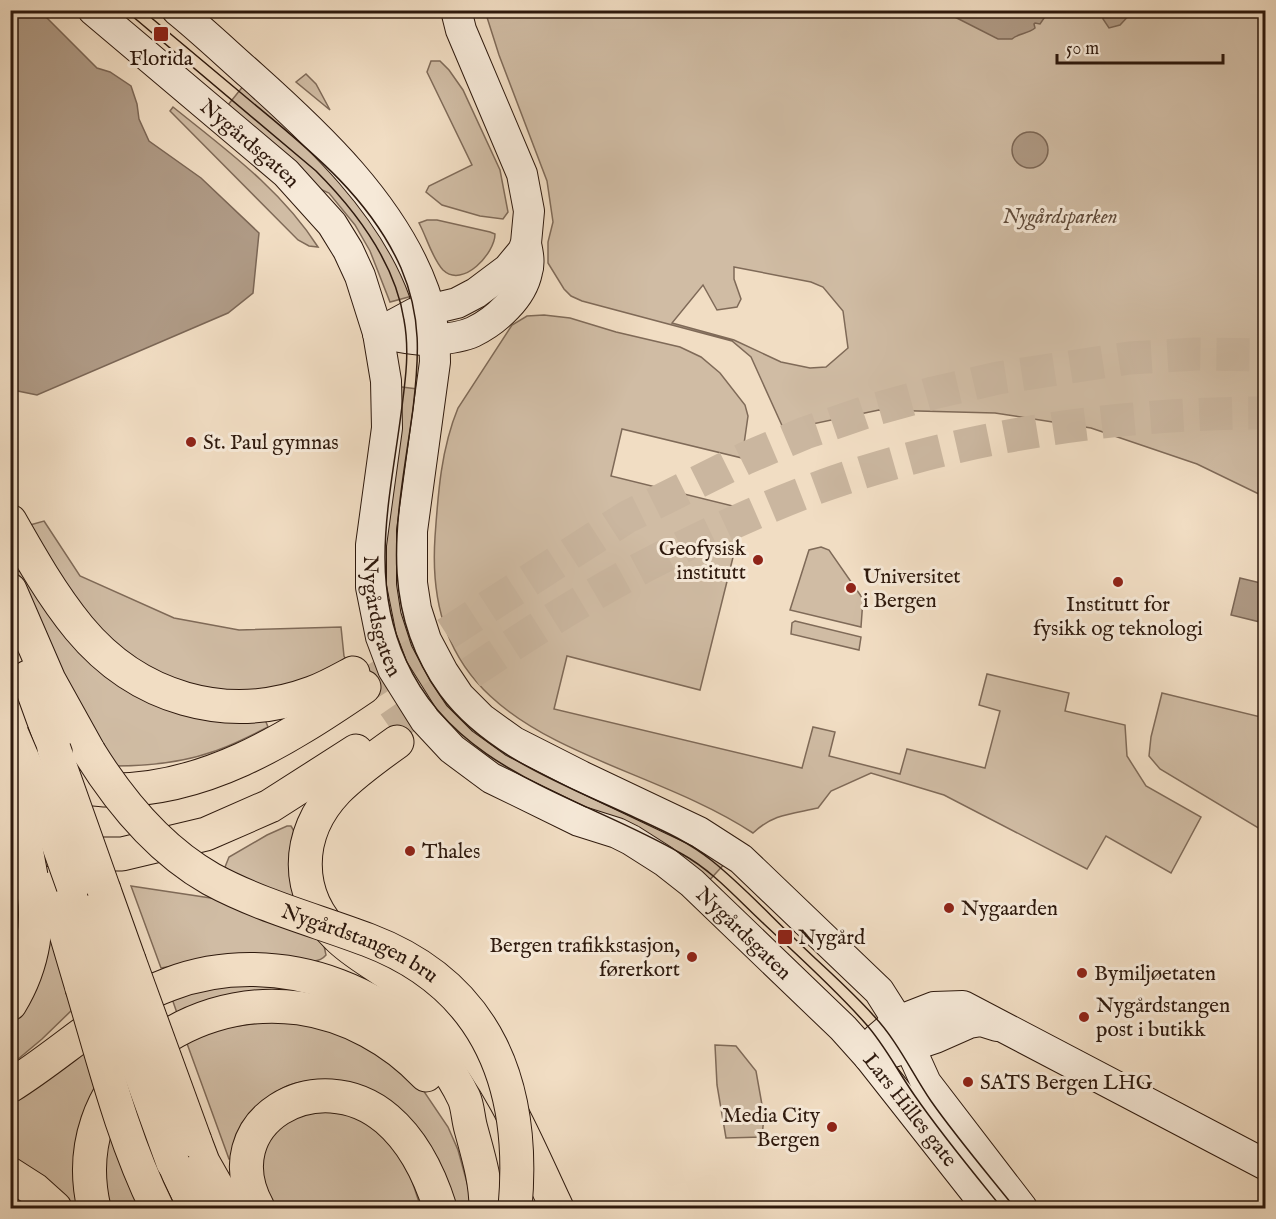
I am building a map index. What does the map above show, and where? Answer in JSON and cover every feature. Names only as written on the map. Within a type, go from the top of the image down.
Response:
[{"type":"highway","points":[[10,520],[40,574],[80,629],[117,666],[159,690],[184,700],[236,707],[287,701],[359,680],[287,738],[257,754],[193,778],[134,789],[104,790],[10,773]]},
{"type":"highway","name":"Nygårdstangen bru","points":[[10,590],[49,681],[89,752],[135,816],[150,831],[190,865],[217,882],[252,898],[370,941],[391,951],[422,968],[464,1005],[490,1042],[507,1084],[515,1126],[517,1186],[515,1209]]},
{"type":"highway","points":[[10,627],[54,749],[65,884]]},
{"type":"highway","points":[[11,732],[52,827],[65,884]]},
{"type":"highway","points":[[11,732],[19,810],[65,884],[106,974],[184,1152],[195,1209]]},
{"type":"highway","points":[[10,840],[98,854],[122,854],[206,834],[261,810],[393,735],[335,792],[319,813],[309,835],[305,856],[305,875],[310,892],[326,924],[339,938],[424,999],[461,1035],[479,1059],[507,1105],[557,1209]]},
{"type":"highway","points":[[10,814],[70,833],[123,840],[148,847]]},
{"type":"highway","points":[[10,1004],[30,962],[36,903],[65,884]]},
{"type":"highway","points":[[10,1086],[118,1008],[171,983],[201,974],[252,968],[310,976],[338,985],[387,1011],[407,1027],[442,1064],[465,1101],[484,1176],[486,1209]]},
{"type":"highway","points":[[106,974],[120,1115],[157,1209]]},
{"type":"highway","points":[[94,1209],[88,1168],[90,1143],[98,1120],[121,1076],[160,1040],[183,1027],[237,1010],[271,1007],[298,1008],[321,1012],[375,1033],[397,1048],[425,1074],[451,1108],[470,1127]]},
{"type":"highway","points":[[258,1209],[248,1179],[250,1144],[264,1121],[279,1108],[294,1100],[312,1095],[333,1095],[352,1099],[385,1117],[411,1144],[433,1186],[440,1209]]},
{"type":"highway","points":[[184,1152],[202,1162],[229,1209]]},
{"type":"highway","points":[[10,1174],[35,1190],[55,1209]]},
{"type":"main road","name":"Nygårdsgaten","points":[[93,10],[286,173],[332,224],[348,250],[364,285],[378,333],[386,381],[387,428],[371,545],[371,587],[381,637],[389,658],[425,720],[452,749],[491,778],[579,821],[631,840],[683,875],[843,1028],[869,1057]]},
{"type":"main road","name":"Nygårdsgaten","points":[[177,10],[207,34],[285,106],[356,178],[396,235],[424,290],[435,340],[433,384],[412,531],[412,583],[416,609],[426,640],[459,696],[483,719],[514,742],[699,832],[726,848],[879,991],[904,1035]]},
{"type":"main road","points":[[378,333],[419,340],[435,340],[475,331],[516,297],[528,271],[526,243],[528,206],[522,174],[461,30],[456,10]]},
{"type":"main road","points":[[378,333],[404,318],[457,303],[476,293],[508,269],[523,251],[526,243]]},
{"type":"main road","points":[[869,1057],[877,1038],[904,1035],[934,1006],[963,1006],[1266,1165]]},
{"type":"main road","name":"Lars Hilles gate","points":[[904,1035],[926,1083],[1022,1209]]},
{"type":"main road","name":"Lars Hilles gate","points":[[869,1057],[988,1209]]},
{"type":"green space","name":"Nygårdsparken","points":[[485,11],[1265,11],[1265,497],[1197,464],[1091,428],[995,413],[879,410],[784,430],[751,357],[732,341],[582,301],[571,296],[564,289],[548,263],[548,242],[553,222],[547,181],[499,55]],"holes":[[[734,267],[811,282],[823,287],[843,311],[848,348],[826,367],[810,368],[781,362],[734,340],[672,323],[703,285],[717,310],[737,307],[741,299],[734,279]]]},
{"type":"green space","points":[[431,61],[440,61],[463,90],[500,170],[508,212],[503,219],[480,216],[442,205],[426,192],[429,186],[472,165],[427,72]]},
{"type":"green space","points":[[306,74],[316,84],[330,110],[296,82]]},
{"type":"green space","points":[[248,80],[355,187],[416,295],[390,302],[370,251],[355,225],[329,193],[309,184],[224,110]]},
{"type":"green space","points":[[173,107],[270,188],[318,247],[309,246],[298,240],[170,111]]},
{"type":"green space","points":[[437,220],[490,232],[495,234],[494,242],[484,259],[476,266],[460,275],[451,275],[443,270],[436,260],[419,223]]},
{"type":"green space","points":[[527,316],[570,318],[616,332],[680,347],[701,357],[720,373],[745,405],[748,416],[742,458],[622,429],[611,476],[745,509],[700,690],[567,656],[554,709],[802,768],[813,727],[835,732],[829,756],[900,774],[907,749],[985,768],[1000,711],[979,705],[987,674],[1069,693],[1065,711],[1125,725],[1127,756],[1146,786],[1201,817],[1171,873],[1106,836],[1087,869],[944,795],[871,773],[831,791],[818,808],[775,818],[753,833],[701,804],[591,757],[540,732],[495,700],[460,660],[439,606],[435,537],[439,488],[444,455],[458,408],[512,325]]},
{"type":"green space","points":[[394,386],[425,390],[414,444],[435,679],[729,859],[704,886],[525,783],[463,743],[417,691],[382,601]]},
{"type":"green space","points":[[44,521],[80,576],[174,618],[239,630],[341,627],[344,656],[351,669],[254,699],[161,681],[99,631],[66,585],[30,525]]},
{"type":"green space","points":[[821,547],[829,550],[863,599],[861,627],[790,610],[809,550]]},
{"type":"green space","points":[[27,567],[71,635],[264,717],[268,727],[226,747],[200,756],[151,764],[114,766],[59,669],[17,572]]},
{"type":"green space","points":[[795,621],[861,637],[859,650],[791,634],[792,623]]},
{"type":"green space","points":[[1162,693],[1265,718],[1265,832],[1160,769],[1149,756],[1151,737]]},
{"type":"green space","points":[[291,826],[294,831],[290,850],[296,900],[230,872],[225,867],[229,857]]},
{"type":"green space","points":[[11,850],[24,917],[11,979]]},
{"type":"green space","points":[[131,886],[224,900],[323,941],[326,955],[318,961],[287,957],[255,957],[161,968]]},
{"type":"green space","points":[[56,941],[74,1008],[11,1065],[11,1023],[25,1003],[47,942]]},
{"type":"green space","points":[[208,980],[331,994],[178,1016],[169,990]]},
{"type":"green space","points":[[289,1019],[356,1036],[421,1087],[448,1127],[458,1150],[469,1190],[471,1208],[451,1208],[341,1082],[303,1082],[277,1092],[260,1112],[233,1159],[229,1159],[185,1038],[208,1030]]},
{"type":"green space","points":[[82,1044],[98,1092],[78,1147],[74,1179],[79,1208],[66,1208],[11,1163],[10,1099]]},
{"type":"green space","points":[[715,1045],[736,1046],[756,1071],[764,1116],[762,1137],[726,1138],[717,1085]]},
{"type":"green space","points":[[299,1110],[349,1112],[388,1136],[411,1178],[421,1208],[270,1208],[258,1166],[274,1127]]},
{"type":"green space","points":[[106,1124],[141,1208],[103,1208]]},
{"type":"shaded area","points":[[11,10],[40,11],[97,68],[110,72],[131,86],[139,119],[149,141],[201,178],[259,233],[253,293],[228,313],[37,395],[13,390],[11,384]]},
{"type":"shaded area","points":[[1102,10],[1133,11],[1120,25],[1109,28],[1103,19]]},
{"type":"shaded area","points":[[943,11],[1049,11],[1040,24],[1034,24],[1035,28],[1032,30],[1012,39],[998,39]]},
{"type":"shaded area","points":[[1030,132],[1043,137],[1048,150],[1043,163],[1030,168],[1017,163],[1012,150],[1017,137]]},
{"type":"shaded area","points":[[1240,578],[1265,584],[1265,599],[1260,622],[1231,615]]},
{"type":"tunnel","points":[[364,687],[627,517],[746,458],[805,433],[869,411],[998,378],[1129,358],[1196,354],[1266,355]]},
{"type":"tunnel","points":[[390,728],[516,643],[614,583],[735,522],[825,485],[932,453],[1042,430],[1154,417],[1266,413]]},
{"type":"tram line","points":[[125,10],[316,171],[346,203],[372,239],[392,278],[404,320],[407,356],[388,508],[385,569],[388,599],[395,630],[406,660],[428,698],[457,730],[490,756],[526,778],[682,854],[715,877],[865,1023],[936,1125],[1002,1208]]},
{"type":"tram line","points":[[142,10],[317,157],[356,197],[373,219],[401,268],[408,286],[416,321],[417,372],[398,520],[396,556],[399,591],[406,626],[419,661],[440,695],[459,717],[506,754],[560,784],[678,838],[703,854],[732,878],[854,995],[882,1025],[941,1115],[1015,1208]]},
{"type":"place","name":"Florida","points":[[161,34]]},
{"type":"place","name":"St. Paul gymnas","points":[[191,442]]},
{"type":"place","name":"Geofysisk institutt","points":[[758,560]]},
{"type":"place","name":"Institutt for fysikk og teknologi","points":[[1118,582]]},
{"type":"place","name":"Universitet i Bergen","points":[[851,588]]},
{"type":"place","name":"Thales","points":[[410,851]]},
{"type":"place","name":"Nygaarden","points":[[949,908]]},
{"type":"place","name":"Nygård","points":[[785,937]]},
{"type":"place","name":"Bergen trafikkstasjon, førerkort","points":[[692,957]]},
{"type":"place","name":"Bymiljøetaten","points":[[1082,973]]},
{"type":"place","name":"Nygårdstangen post i butikk","points":[[1084,1017]]},
{"type":"place","name":"SATS Bergen LHG","points":[[968,1082]]},
{"type":"place","name":"Media City Bergen","points":[[832,1127]]}]
